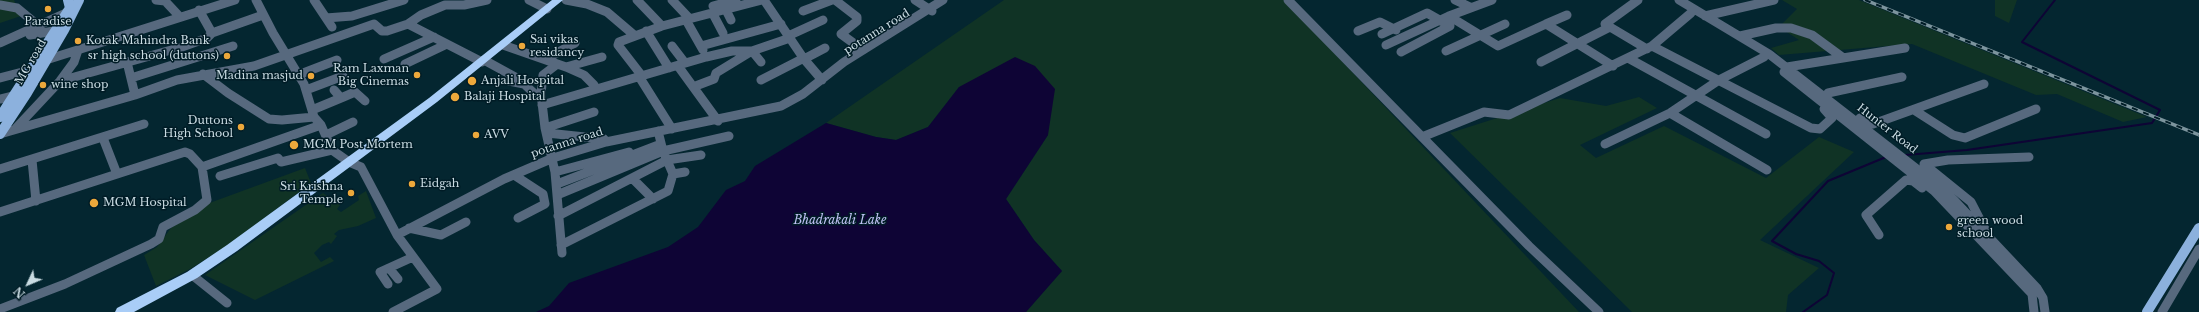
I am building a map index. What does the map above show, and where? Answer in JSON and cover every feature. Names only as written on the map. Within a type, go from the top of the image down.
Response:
[{"type":"highway","points":[[122,312],[192,275],[349,162],[503,46],[558,0]]},
{"type":"main road","name":"MG road","points":[[0,117],[70,8],[68,0]]},
{"type":"main road","name":"MG road","points":[[0,134],[46,60],[78,2]]},
{"type":"main road","points":[[2147,312],[2199,228]]},
{"type":"street","points":[[156,0],[165,1],[180,17]]},
{"type":"street","points":[[46,60],[223,2],[235,0]]},
{"type":"street","points":[[256,0],[285,55],[306,90],[313,113],[321,125],[332,150],[349,162],[361,167],[397,234],[437,289],[393,312]]},
{"type":"street","points":[[314,0],[332,27]]},
{"type":"street","points":[[326,18],[352,16],[379,3],[404,0]]},
{"type":"street","points":[[438,0],[445,5]]},
{"type":"street","points":[[0,134],[15,129],[38,126],[135,95],[176,80],[254,66],[374,24],[384,31],[408,24],[421,15],[445,5],[469,4],[487,0]]},
{"type":"street","points":[[529,0],[547,9]]},
{"type":"street","points":[[566,0],[587,4],[607,12],[634,35]]},
{"type":"street","points":[[637,0],[662,26]]},
{"type":"street","points":[[672,0],[688,20],[706,57]]},
{"type":"street","points":[[724,7],[736,0]]},
{"type":"street","points":[[672,128],[641,77],[618,44],[634,35],[688,20],[724,7],[763,0],[804,58],[822,80]]},
{"type":"street","points":[[804,11],[837,0],[857,17],[857,21],[841,34],[863,50]]},
{"type":"street","points":[[915,0],[931,10]]},
{"type":"street","name":"potanna road","points":[[835,70],[847,65],[931,10],[943,0]]},
{"type":"street","name":"potanna road","points":[[397,234],[514,175],[554,158],[606,142],[672,128],[718,121],[781,106],[803,94],[863,50],[951,0]]},
{"type":"street","points":[[1288,0],[1529,246],[1599,312]]},
{"type":"street","points":[[1455,0],[1470,7]]},
{"type":"street","points":[[1386,45],[1441,19],[1492,0]]},
{"type":"street","points":[[1638,0],[1605,24],[1649,47],[1719,80],[1810,128],[1820,129],[1832,116],[1795,85],[1788,70]]},
{"type":"street","name":"Hunter Road","points":[[1670,0],[1788,70]]},
{"type":"street","name":"Hunter Road","points":[[1679,0],[1740,36],[1788,70],[1923,177],[2038,288],[2044,298],[2045,312]]},
{"type":"street","points":[[1705,16],[1774,0]]},
{"type":"street","points":[[0,43],[40,27],[65,14],[78,2]]},
{"type":"street","points":[[0,5],[17,8],[40,27]]},
{"type":"street","points":[[724,7],[731,20]]},
{"type":"street","points":[[199,10],[210,36],[212,53]]},
{"type":"street","points":[[713,10],[723,33]]},
{"type":"street","points":[[1382,34],[1427,13],[1441,19],[1450,26],[1401,52]]},
{"type":"street","points":[[1422,137],[1484,112],[1509,115],[1554,92],[1613,66],[1649,47],[1691,13]]},
{"type":"street","points":[[60,81],[210,36],[263,15]]},
{"type":"street","points":[[1449,16],[1479,35],[1501,46],[1567,15]]},
{"type":"street","points":[[542,105],[706,57],[732,51],[752,49],[789,37],[823,20]]},
{"type":"street","points":[[1358,31],[1380,22],[1417,44]]},
{"type":"street","points":[[408,24],[515,77],[509,81],[524,84],[535,94],[541,94]]},
{"type":"street","points":[[701,46],[781,24]]},
{"type":"street","points":[[1446,51],[1505,24]]},
{"type":"street","points":[[1546,24],[1613,66]]},
{"type":"street","points":[[1541,62],[1610,27]]},
{"type":"street","points":[[1740,36],[1776,28],[1792,28],[1812,35],[1842,57]]},
{"type":"street","points":[[18,36],[54,31]]},
{"type":"street","points":[[646,31],[669,68]]},
{"type":"street","points":[[384,59],[434,38]]},
{"type":"street","points":[[546,59],[575,43]]},
{"type":"street","points":[[405,64],[447,44]]},
{"type":"street","points":[[132,78],[233,46]]},
{"type":"street","points":[[503,46],[546,59],[556,65],[566,67],[584,76],[594,85]]},
{"type":"street","points":[[672,46],[694,87],[718,121]]},
{"type":"street","points":[[761,80],[825,48]]},
{"type":"street","points":[[1788,70],[1842,57],[1905,48]]},
{"type":"street","points":[[752,49],[761,62]]},
{"type":"street","points":[[694,87],[714,79],[716,73],[752,49]]},
{"type":"street","points":[[15,129],[60,81],[74,62],[78,50]]},
{"type":"street","points":[[566,67],[602,56]]},
{"type":"street","points":[[1604,144],[1670,113],[1698,96],[1719,80],[1764,57]]},
{"type":"street","points":[[1628,58],[1766,134]]},
{"type":"street","points":[[298,75],[337,60]]},
{"type":"street","points":[[127,62],[135,95]]},
{"type":"street","points":[[173,72],[177,64]]},
{"type":"street","points":[[556,65],[543,75],[541,94],[546,131],[554,158],[561,249],[668,191],[672,186],[673,174],[662,148],[658,131]]},
{"type":"street","points":[[0,78],[30,70]]},
{"type":"street","points":[[1788,70],[1808,78],[1870,124],[1914,110],[1984,84]]},
{"type":"street","points":[[204,74],[228,93],[269,119],[282,120],[313,113],[355,92],[365,101]]},
{"type":"street","points":[[306,90],[343,76]]},
{"type":"street","points":[[1828,93],[1902,77]]},
{"type":"street","points":[[334,90],[341,98]]},
{"type":"street","points":[[0,100],[13,96]]},
{"type":"street","points":[[1914,110],[1953,135],[1965,138],[2036,109]]},
{"type":"street","points":[[546,131],[594,112]]},
{"type":"street","points":[[1670,113],[1767,170]]},
{"type":"street","points":[[326,135],[353,122]]},
{"type":"street","points":[[2,170],[144,124]]},
{"type":"street","points":[[202,167],[321,125]]},
{"type":"street","points":[[546,131],[604,139],[606,142]]},
{"type":"street","points":[[556,184],[636,155],[662,148],[729,136]]},
{"type":"street","points":[[103,138],[117,174]]},
{"type":"street","points":[[556,195],[662,148]]},
{"type":"street","points":[[220,176],[278,158],[281,162],[332,150]]},
{"type":"street","points":[[555,172],[633,150],[636,155]]},
{"type":"street","points":[[0,212],[184,152],[190,154],[202,167],[206,202],[163,227],[157,241],[65,284],[0,309]]},
{"type":"street","points":[[558,216],[668,160],[701,155]]},
{"type":"street","points":[[1982,234],[1980,216],[1971,202],[1924,164],[1948,160],[2029,157]]},
{"type":"street","points":[[32,160],[36,201]]},
{"type":"street","points":[[673,174],[685,172]]},
{"type":"street","points":[[514,175],[543,194],[545,204],[518,218]]},
{"type":"street","points":[[632,178],[653,199]]},
{"type":"street","points":[[1879,235],[1866,215],[1908,180],[1918,185],[1957,220],[1982,234]]},
{"type":"street","points":[[409,228],[441,235],[466,222]]},
{"type":"street","name":"Hunter Road","points":[[1982,234],[2028,288],[2034,300],[2034,312]]},
{"type":"street","points":[[2162,312],[2199,249]]},
{"type":"street","points":[[388,284],[380,272],[413,257]]},
{"type":"street","points":[[389,268],[398,279]]},
{"type":"street","points":[[192,275],[227,303]]},
{"type":"green space","points":[[0,0],[14,0],[21,16],[0,23]]},
{"type":"green space","points":[[1004,0],[1284,0],[1579,312],[1026,312],[1062,271],[1034,240],[1006,199],[1048,135],[959,87],[928,127],[896,140],[876,137],[826,123]]},
{"type":"green space","points":[[1782,0],[1859,0],[2147,117],[2123,122],[2057,94],[2036,95],[1912,44],[1779,55],[1771,48],[1799,40],[1779,27],[1797,9]]},
{"type":"green space","points":[[1995,0],[2017,0],[2009,23],[1995,16]]},
{"type":"green space","points":[[1639,97],[1657,108],[1580,145],[1596,158],[1664,126],[1766,178],[1819,137],[1854,152],[1760,240],[1819,268],[1788,295],[1786,312],[1632,312],[1450,133],[1560,98],[1606,106]]},
{"type":"green space","points":[[305,168],[311,183],[227,246],[190,269],[156,286],[144,255],[157,247],[171,228],[204,205]]},
{"type":"green space","points":[[366,191],[376,218],[358,226],[339,230],[334,234],[337,236],[331,244],[329,242],[322,245],[314,253],[321,262],[330,257],[334,261],[255,300],[205,275],[323,193],[340,205],[337,209],[341,212],[359,200],[358,196]]},
{"type":"water","name":"Bhadrakali Lake","points":[[1015,57],[1035,66],[1055,89],[1048,135],[1006,199],[1034,240],[1062,271],[1026,312],[536,312],[549,306],[569,283],[668,247],[698,227],[726,190],[745,181],[755,166],[826,123],[876,137],[896,140],[928,127],[959,87]]},
{"type":"waterway","points":[[1905,155],[1967,150],[2152,123],[2160,110],[2022,42],[2055,0]]},
{"type":"waterway","points":[[1803,312],[1827,295],[1834,273],[1819,261],[1796,254],[1772,241],[1828,181],[1886,157]]},
{"type":"railway","points":[[1865,0],[2199,135]]},
{"type":"place","name":"Paradise","points":[[48,9]]},
{"type":"place","name":"Kotak Mahindra Bank","points":[[78,41]]},
{"type":"place","name":"Sai vikas residancy","points":[[522,46]]},
{"type":"place","name":"sr high school (duttons)","points":[[227,56]]},
{"type":"place","name":"Ram Laxman Big Cinemas","points":[[417,75]]},
{"type":"place","name":"Madina masjud","points":[[311,76]]},
{"type":"place","name":"Anjali Hospital","points":[[472,81]]},
{"type":"place","name":"wine shop","points":[[43,85]]},
{"type":"place","name":"Balaji Hospital","points":[[455,97]]},
{"type":"place","name":"Duttons High School","points":[[241,127]]},
{"type":"place","name":"AVV","points":[[476,135]]},
{"type":"place","name":"MGM Post Mortem","points":[[294,145]]},
{"type":"place","name":"Eidgah","points":[[412,184]]},
{"type":"place","name":"Sri Krishna Temple","points":[[351,193]]},
{"type":"place","name":"MGM Hospital","points":[[94,203]]},
{"type":"place","name":"green wood school","points":[[1949,227]]}]
